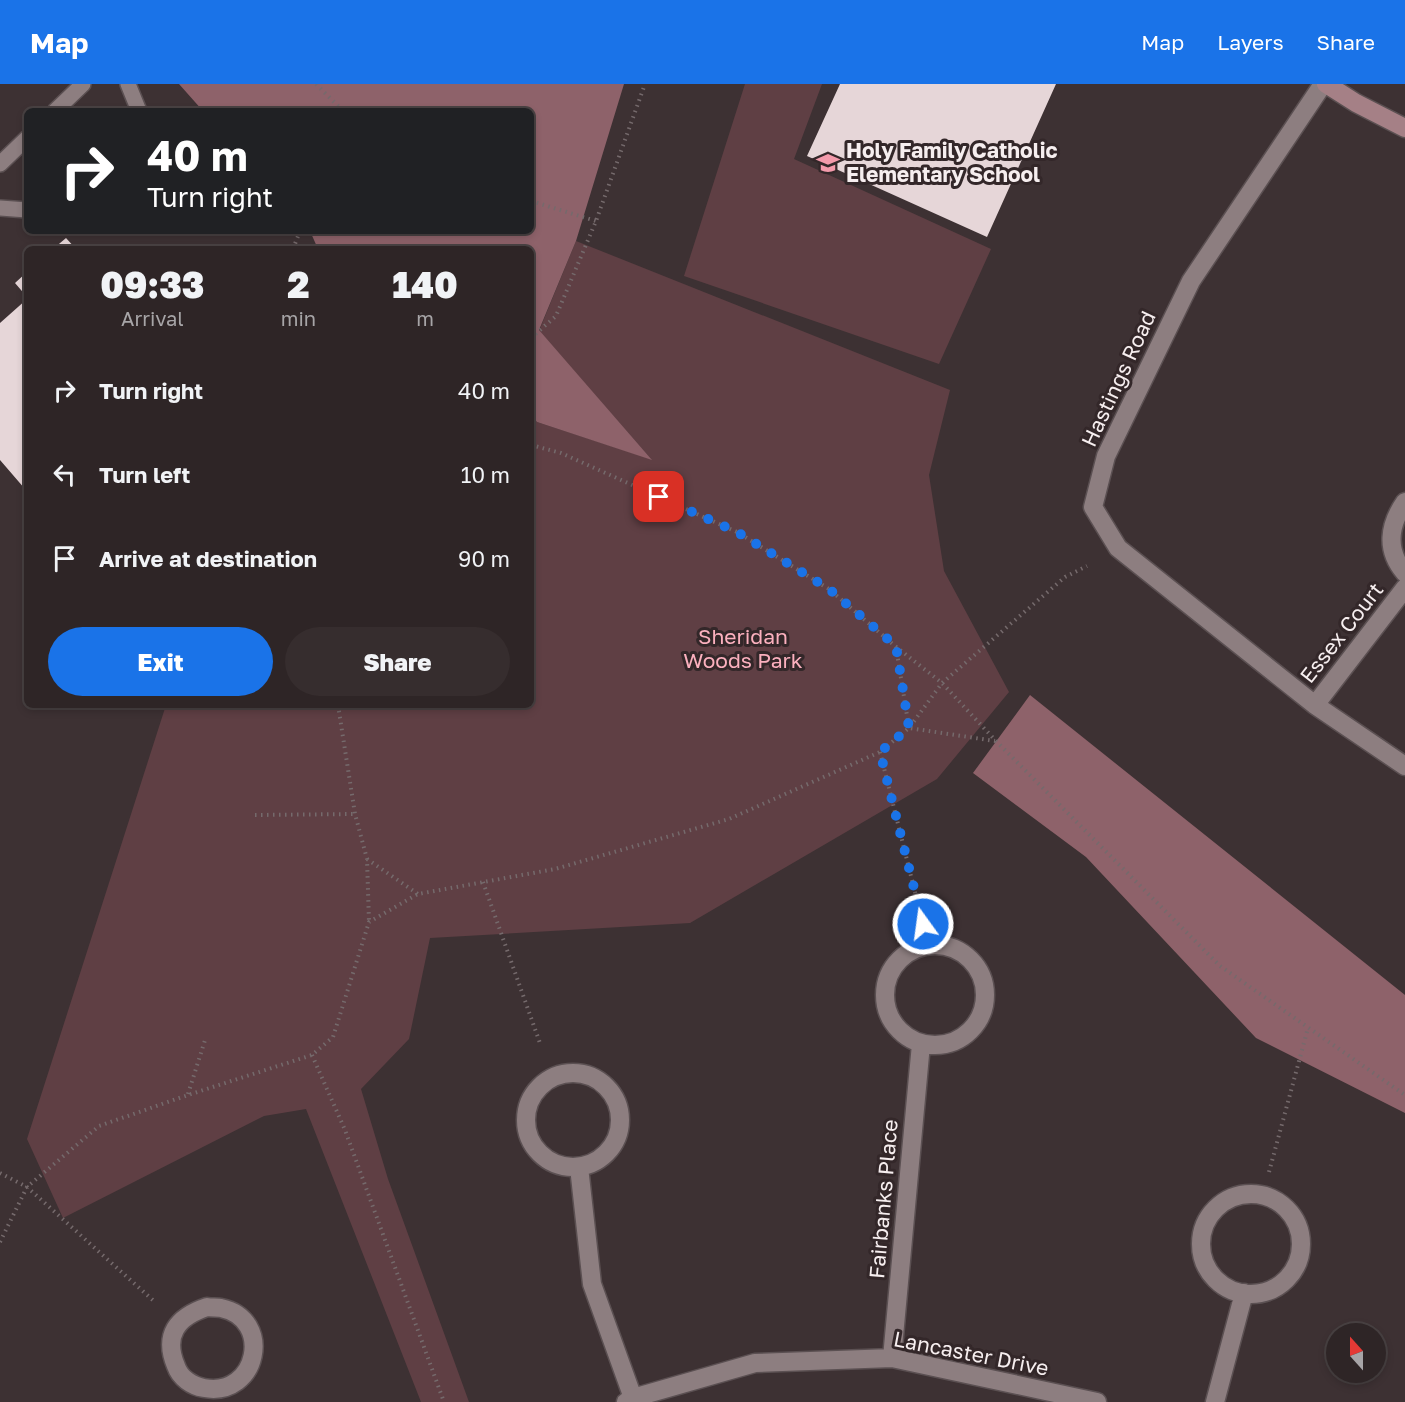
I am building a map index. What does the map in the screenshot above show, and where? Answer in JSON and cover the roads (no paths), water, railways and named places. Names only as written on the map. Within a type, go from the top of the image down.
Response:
[{"type":"street","points":[[1324,84],[1405,128]]},
{"type":"street","name":"Hastings Road","points":[[1324,84],[1191,281],[1106,456],[1093,507],[1118,548],[1315,705],[1405,766]]},
{"type":"street","name":"Essex Court","points":[[1405,502],[1397,514],[1391,531],[1392,549],[1399,567],[1405,573]]},
{"type":"street","name":"Essex Court","points":[[1315,705],[1405,588]]},
{"type":"street","points":[[937,945],[954,948],[968,957],[979,970],[984,986],[985,1003],[979,1019],[969,1032],[954,1041],[938,1046],[921,1044],[906,1037],[895,1026],[887,1012],[884,996],[887,979],[894,965],[913,950],[937,945]]},
{"type":"street","name":"Fairbanks Place","points":[[892,1359],[921,1044]]},
{"type":"street","points":[[574,1072],[589,1075],[603,1083],[614,1094],[620,1109],[621,1125],[616,1140],[607,1153],[595,1162],[579,1167],[564,1167],[549,1161],[533,1145],[525,1123],[527,1107],[534,1093],[544,1082],[558,1074],[574,1072]]},
{"type":"street","points":[[579,1167],[592,1284],[629,1400]]},
{"type":"street","points":[[1240,1194],[1256,1194],[1273,1198],[1288,1210],[1297,1225],[1300,1254],[1293,1271],[1281,1284],[1261,1293],[1244,1293],[1232,1290],[1217,1281],[1211,1274],[1201,1254],[1201,1236],[1206,1220],[1224,1202],[1240,1194]]},
{"type":"street","points":[[1215,1402],[1244,1293]]},
{"type":"street","points":[[207,1307],[233,1312],[244,1321],[251,1332],[254,1346],[253,1359],[247,1372],[229,1395],[198,1387],[186,1380],[177,1370],[172,1358],[171,1343],[174,1329],[194,1311],[207,1307]]},
{"type":"street","name":"Lancaster Drive","points":[[629,1400],[755,1363],[892,1359],[1097,1402]]},
{"type":"lane","points":[[58,108],[84,84]]},
{"type":"lane","points":[[128,84],[138,108]]},
{"type":"lane","points":[[0,164],[24,141]]},
{"type":"lane","points":[[0,208],[24,210]]},
{"type":"place","name":"Holy Family Catholic Elementary School","points":[[828,163]]},
{"type":"park label","name":"Sheridan Woods Park","points":[[743,649]]}]
